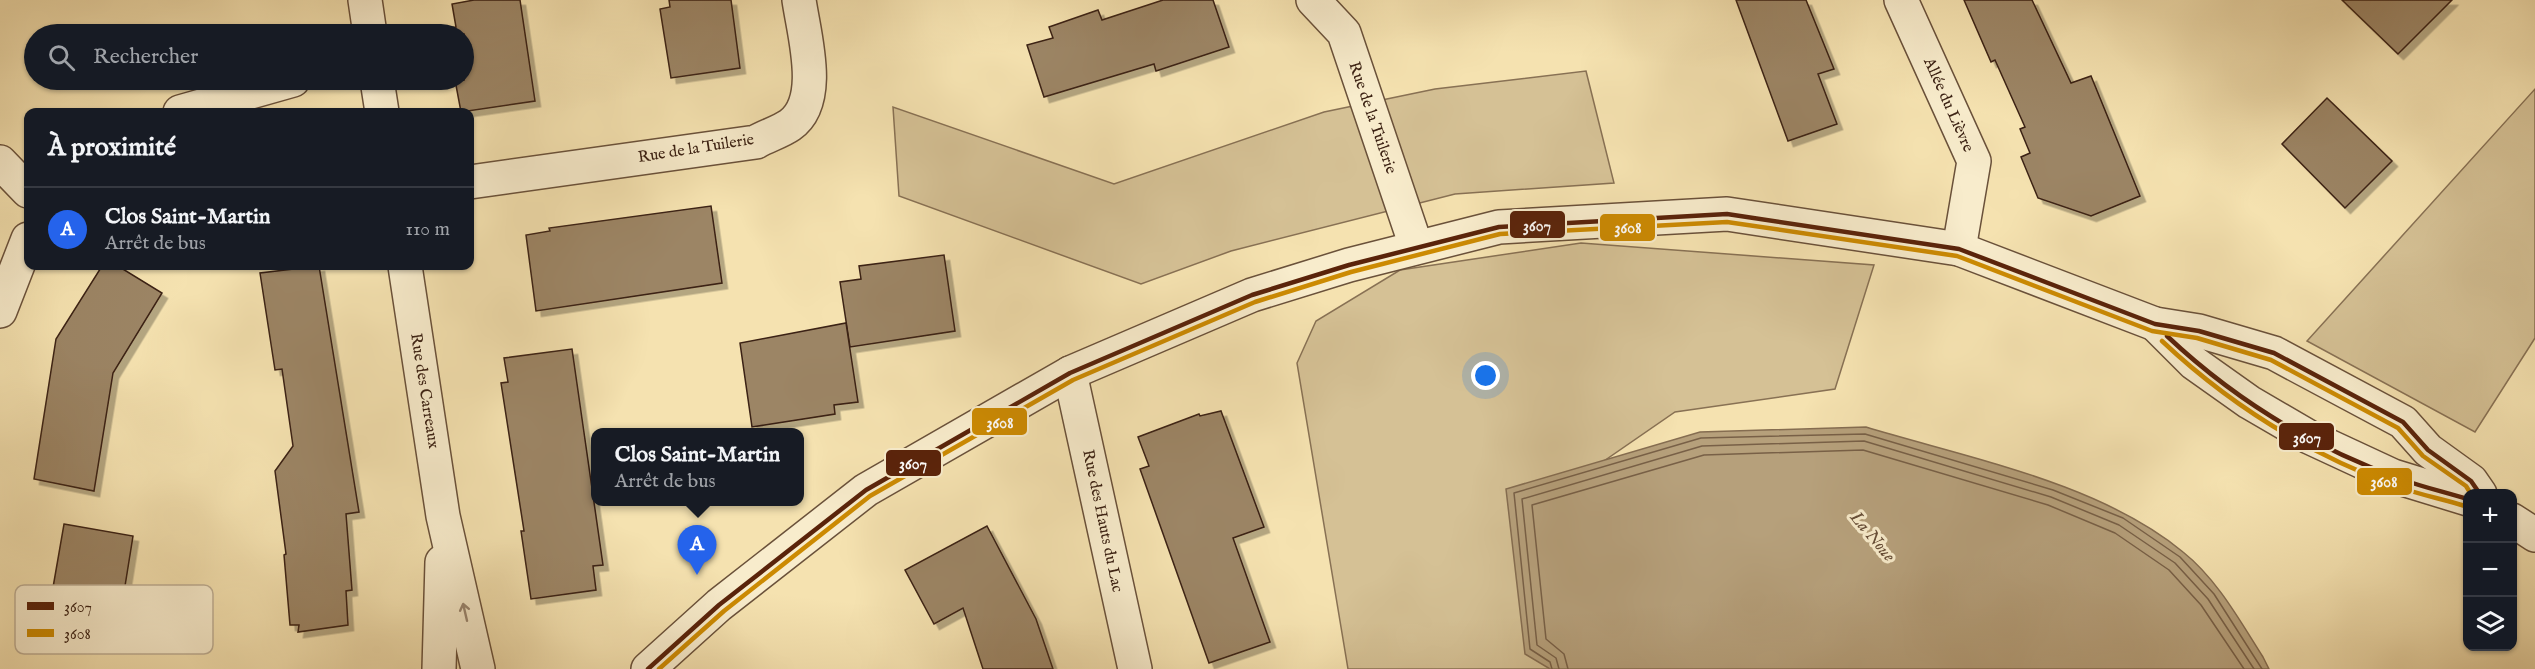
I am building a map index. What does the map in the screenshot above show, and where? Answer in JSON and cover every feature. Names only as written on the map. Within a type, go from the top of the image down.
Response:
[{"type":"street","points":[[365,0],[369,24]]},
{"type":"street","name":"Rue de la Tuilerie","points":[[474,181],[756,141],[791,125],[806,104],[810,81],[799,0]]},
{"type":"street","name":"Rue de la Tuilerie","points":[[1313,0],[1344,33],[1416,246]]},
{"type":"street","name":"Allée du Lièvre","points":[[1901,0],[1974,161],[1959,249]]},
{"type":"street","points":[[194,108],[258,90]]},
{"type":"street","points":[[379,90],[381,108]]},
{"type":"street","points":[[0,162],[24,187]]},
{"type":"street","points":[[648,669],[719,605],[866,490],[1070,373],[1252,295],[1416,246],[1499,227],[1727,214],[1959,249],[2155,324],[2199,331],[2274,353],[2403,422],[2428,450],[2476,489]]},
{"type":"street","points":[[0,311],[24,249]]},
{"type":"street","name":"Rue des Carreaux","points":[[406,270],[443,516],[478,669]]},
{"type":"street","points":[[2155,324],[2194,363],[2248,402],[2309,437],[2393,477],[2463,498]]},
{"type":"street","name":"Rue des Hauts du Lac","points":[[1070,373],[1135,669]]},
{"type":"street","name":"Rue des Carreaux","points":[[439,669],[443,516]]},
{"type":"street","points":[[2517,523],[2535,535]]},
{"type":"shaded area","points":[[1586,71],[1614,183],[1455,194],[1231,251],[1141,284],[899,196],[893,107],[1114,184],[1324,112],[1435,89]]},
{"type":"shaded area","points":[[2535,89],[2535,338],[2475,432],[2307,341]]},
{"type":"shaded area","points":[[1581,243],[1874,265],[1835,389],[1675,412],[1546,501],[1612,669],[1348,669],[1297,363],[1316,321],[1400,270]]},
{"type":"water","name":"La Noue","points":[[1866,427],[2032,475],[2073,490],[2150,528],[2183,552],[2207,575],[2237,615],[2269,669],[1550,669],[1525,654],[1506,489],[1700,432]]},
{"type":"building","points":[[474,0],[520,0],[535,101],[474,110],[474,108],[460,108],[457,90],[474,90],[474,24],[455,24],[452,4]]},
{"type":"building","points":[[669,0],[731,0],[740,68],[671,78],[660,9],[670,7]]},
{"type":"building","points":[[1163,0],[1213,0],[1229,47],[1156,71],[1154,64],[1044,97],[1027,45],[1053,38],[1049,27],[1098,10],[1102,20]]},
{"type":"building","points":[[1736,0],[1806,0],[1834,69],[1818,74],[1837,124],[1788,141]]},
{"type":"building","points":[[1964,0],[2032,0],[2071,83],[2091,76],[2140,196],[2091,216],[2038,198],[2021,157],[2030,153],[2020,129],[2025,127],[1995,60],[1991,62]]},
{"type":"building","points":[[2342,0],[2452,0],[2398,54]]},
{"type":"building","points":[[2327,98],[2392,161],[2345,208],[2282,144]]},
{"type":"building","points":[[711,206],[722,283],[536,311],[526,235],[550,231],[549,228]]},
{"type":"building","points":[[944,255],[955,331],[850,347],[840,282],[861,279],[859,266]]},
{"type":"building","points":[[99,270],[125,270],[162,293],[113,373],[94,491],[34,479],[56,339]]},
{"type":"building","points":[[320,270],[359,512],[346,514],[352,590],[346,591],[348,625],[298,632],[299,625],[290,625],[284,555],[286,554],[275,471],[293,446],[282,369],[275,370],[260,273]]},
{"type":"building","points":[[846,323],[858,402],[834,405],[835,414],[752,427],[740,343]]},
{"type":"building","points":[[572,349],[591,481],[591,506],[595,506],[603,565],[593,566],[596,590],[531,599],[521,531],[524,531],[501,383],[508,382],[504,358]]},
{"type":"building","points":[[1221,411],[1264,527],[1233,538],[1270,642],[1209,663],[1140,469],[1149,466],[1138,437],[1199,414],[1200,416]]},
{"type":"building","points":[[64,524],[133,536],[125,585],[53,585]]},
{"type":"building","points":[[987,526],[1036,619],[1053,669],[983,669],[963,608],[934,624],[905,570]]},
{"type":"transit line","name":"3607","points":[[648,669],[719,605],[866,490],[1070,373],[1252,295],[1349,265],[1499,227],[1727,214],[1959,249],[2155,324],[2199,331],[2274,353],[2403,422],[2428,450],[2471,481],[2477,489]]},
{"type":"transit line","name":"3608","points":[[659,669],[724,611],[870,496],[1073,380],[1255,302],[1351,272],[1500,234],[1727,222],[1957,256],[2152,331],[2197,338],[2271,360],[2398,428],[2423,456],[2468,489]]},
{"type":"transit line","name":"3607","points":[[2167,336],[2220,381],[2276,420],[2306,437],[2369,467],[2463,498]]},
{"type":"transit line","name":"3608","points":[[2162,341],[2215,386],[2303,444],[2334,460],[2399,487],[2463,505]]},
{"type":"place","name":"Clos Saint-Martin","points":[[697,575]]}]
